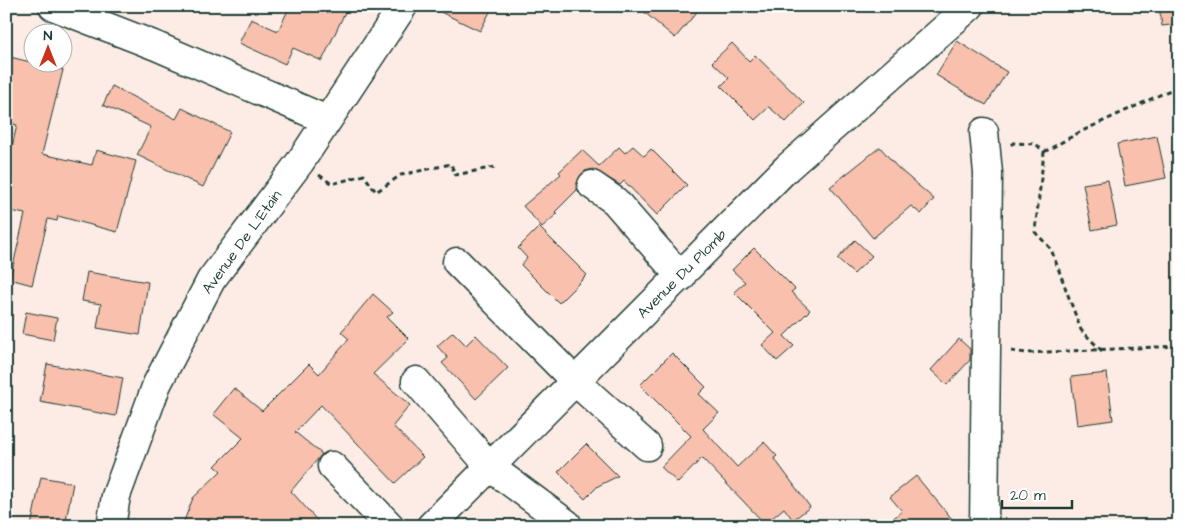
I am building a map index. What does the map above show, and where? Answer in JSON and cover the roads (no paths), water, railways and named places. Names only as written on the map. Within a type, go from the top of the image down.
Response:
[{"type":"street","points":[[53,6],[156,46],[327,120]]},
{"type":"street","name":"Avenue De L'Etain","points":[[111,526],[116,496],[157,384],[211,280],[300,162],[403,6]]},
{"type":"street","name":"Avenue Du Plomb","points":[[431,526],[681,277],[787,168],[970,6]]},
{"type":"street","points":[[984,132],[988,173],[984,526]]},
{"type":"street","points":[[592,185],[615,201],[681,277]]},
{"type":"street","points":[[457,262],[575,381],[646,446]]},
{"type":"street","points":[[416,381],[490,467],[567,524]]},
{"type":"street","points":[[332,466],[390,526]]}]
